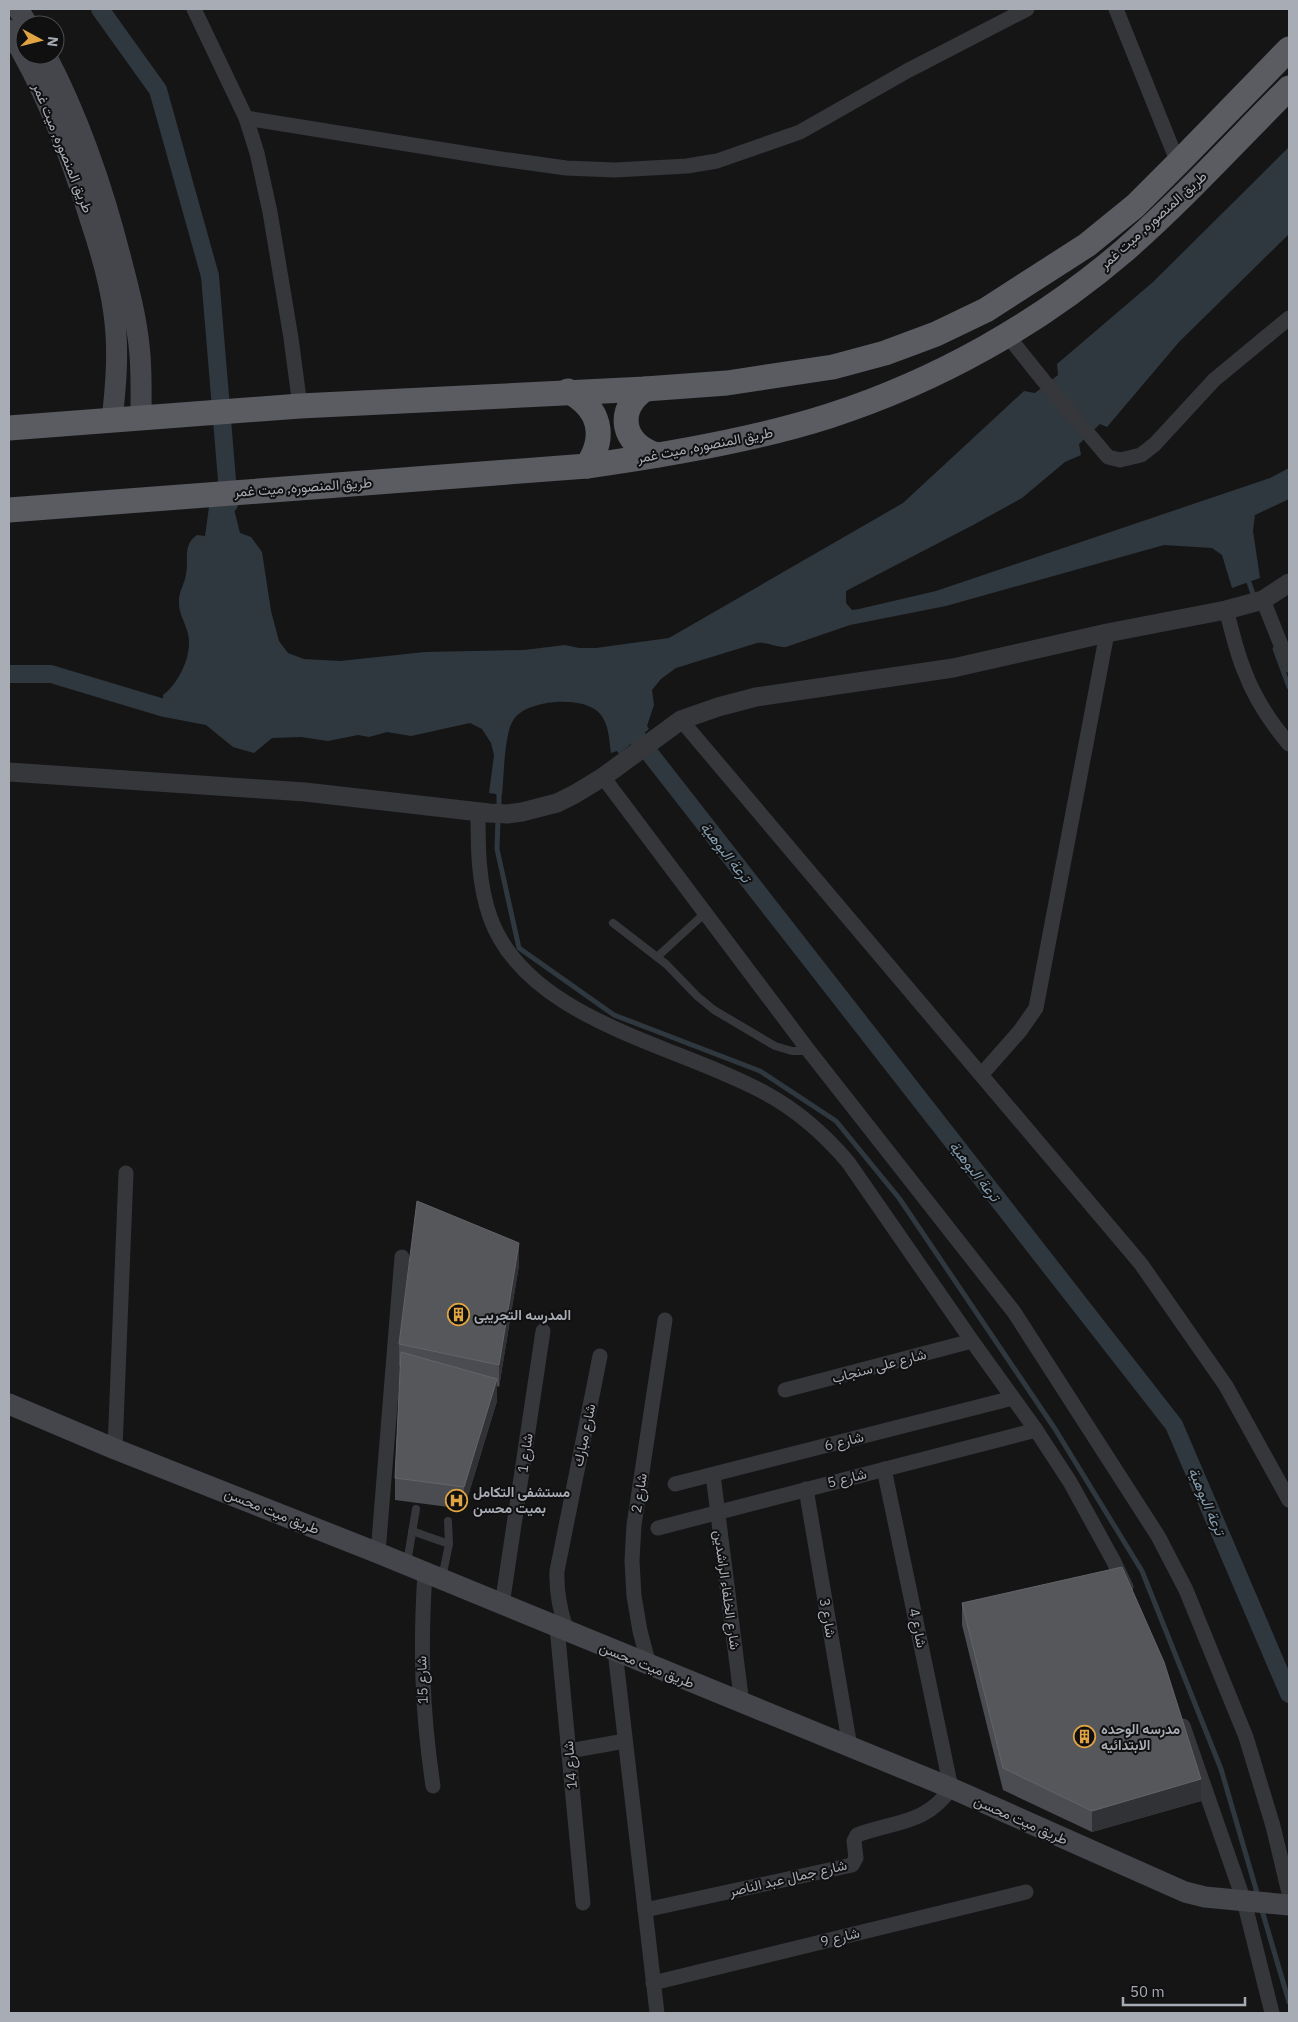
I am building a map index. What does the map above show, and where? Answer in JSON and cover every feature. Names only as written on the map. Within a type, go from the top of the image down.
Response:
[{"type":"highway","name":"طريق المنصوره, ميت غمر","points":[[9,428],[289,407],[568,391],[645,389],[727,383],[834,367],[886,353],[936,334],[986,310],[1087,244],[1134,206],[1178,164],[1289,49]]},
{"type":"highway","name":"طريق المنصوره, ميت غمر","points":[[9,510],[587,466],[657,455],[781,430],[829,416],[875,400],[965,359],[1007,335],[1067,295],[1124,250],[1177,201],[1289,88]]},
{"type":"highway","points":[[645,389],[636,395],[630,404],[626,415],[626,426],[630,437],[637,446],[646,452],[657,455]]},
{"type":"highway","points":[[568,391],[584,402],[596,417],[599,430],[598,443],[594,455],[587,466]]},
{"type":"main road","name":"طريق المنصوره, ميت غمر","points":[[9,30],[33,73],[60,136],[87,209],[109,283],[116,347],[116,380],[112,420]]},
{"type":"main road","name":"طريق المنصوره, ميت غمر","points":[[51,65],[80,126],[116,239],[134,311],[142,378],[150,417]]},
{"type":"main road","name":"طريق ميت محسن","points":[[9,1404],[115,1449],[378,1553],[615,1652],[951,1788],[1185,1892],[1205,1897],[1244,1901],[1287,1901]]},
{"type":"street","points":[[194,9],[246,118],[257,153],[270,212],[291,338],[289,407]]},
{"type":"street","points":[[246,118],[566,168],[616,170],[687,166],[717,161],[800,132],[908,71],[1027,9]]},
{"type":"street","points":[[1116,9],[1178,164]]},
{"type":"street","points":[[1007,335],[1108,457],[1120,460],[1141,455],[1155,444],[1214,380],[1289,318]]},
{"type":"street","points":[[9,772],[305,792],[492,813],[542,808],[557,803],[603,777],[681,720],[718,707],[756,697],[953,668],[1107,633],[1231,608],[1260,601],[1289,583]]},
{"type":"street","points":[[1260,601],[1289,664]]},
{"type":"street","points":[[1231,608],[1244,670],[1265,710],[1289,744]]},
{"type":"street","points":[[982,1074],[1020,1031],[1036,1008],[1107,633]]},
{"type":"street","points":[[681,720],[1141,1264],[1226,1386],[1289,1500]]},
{"type":"street","points":[[603,777],[808,1052],[1014,1312],[1158,1536],[1186,1590],[1246,1737],[1273,1826],[1287,1901]]},
{"type":"street","points":[[492,813],[478,867],[482,891],[491,918],[502,941],[521,967],[540,984],[571,1006],[760,1090],[785,1105],[825,1136],[848,1162],[1036,1430],[1070,1482],[1113,1560],[1130,1596]]},
{"type":"street","points":[[115,1449],[126,1173]]},
{"type":"street","points":[[378,1553],[402,1257]]},
{"type":"street","name":"شارع 2","points":[[649,1665],[640,1631],[634,1596],[632,1552],[634,1525],[665,1320]]},
{"type":"street","name":"شارع 1","points":[[502,1605],[543,1331]]},
{"type":"street","name":"شارع على سنجاب","points":[[785,1390],[972,1341]]},
{"type":"street","name":"شارع مبارك","points":[[562,1629],[556,1592],[556,1571],[600,1356]]},
{"type":"street","name":"شارع 6","points":[[675,1484],[1013,1398]]},
{"type":"street","name":"شارع 5","points":[[658,1528],[1036,1430]]},
{"type":"street","name":"شارع 4","points":[[884,1469],[951,1788]]},
{"type":"street","name":"شارع الخلفاء الراشدين","points":[[712,1475],[742,1704]]},
{"type":"street","name":"شارع 3","points":[[806,1489],[850,1747]]},
{"type":"street","name":"شارع 15","points":[[424,1573],[421,1626],[422,1680],[425,1733],[433,1786]]},
{"type":"street","name":"شارع 14","points":[[562,1629],[568,1751],[583,1903]]},
{"type":"street","points":[[615,1652],[657,2013]]},
{"type":"street","points":[[1178,1711],[1244,1901],[1272,2013]]},
{"type":"street","points":[[568,1751],[626,1741]]},
{"type":"street","name":"شارع جمال عبد الناصر","points":[[645,1910],[852,1864],[856,1858],[854,1841],[857,1835],[921,1816],[936,1806],[951,1788]]},
{"type":"street","name":"شارع 9","points":[[654,1983],[1026,1892]]},
{"type":"lane","points":[[657,957],[705,914]]},
{"type":"lane","points":[[613,923],[657,957],[701,1000],[723,1016],[775,1046],[792,1051],[808,1052]]},
{"type":"lane","points":[[416,1509],[412,1531],[424,1573]]},
{"type":"lane","points":[[424,1573],[449,1544],[448,1521]]},
{"type":"lane","points":[[412,1531],[449,1544]]},
{"type":"shaded area","points":[[1289,147],[1289,234],[1179,342],[1107,427],[1100,424],[1079,444],[1081,455],[1065,462],[1022,498],[846,591],[846,603],[852,610],[936,591],[1270,478],[1289,468],[1289,499],[1255,515],[1253,531],[1260,578],[1232,588],[1222,555],[1212,548],[1164,545],[946,606],[850,625],[786,647],[757,643],[676,668],[661,679],[652,690],[654,705],[647,726],[649,729],[619,754],[617,751],[611,753],[606,724],[596,710],[577,703],[553,702],[541,704],[521,713],[514,719],[511,725],[506,744],[502,795],[489,793],[494,755],[491,743],[482,729],[470,723],[411,736],[387,732],[369,737],[358,735],[328,741],[301,737],[272,738],[254,753],[233,747],[206,725],[164,717],[163,695],[179,676],[187,659],[188,634],[179,604],[187,569],[189,543],[197,535],[205,536],[209,507],[233,505],[240,533],[251,537],[262,552],[271,611],[279,641],[288,653],[304,659],[340,661],[425,652],[524,650],[565,645],[579,648],[596,648],[669,638],[903,503],[1024,391],[1035,393],[1058,375],[1057,364],[1153,282]]},
{"type":"building","name":"المدرسه التجريبى","points":[[417,1201],[519,1243],[499,1365],[399,1344]]},
{"type":"building","points":[[401,1352],[497,1379],[464,1487],[395,1478]]},
{"type":"building","name":"مدرسه الوحده الابتدائيه","points":[[1122,1567],[1164,1662],[1201,1779],[1092,1811],[1003,1768],[962,1603]]},
{"type":"waterway","points":[[100,9],[158,90],[210,276],[229,504]]},
{"type":"waterway","points":[[1247,577],[1255,599]]},
{"type":"waterway","points":[[1275,649],[1289,687]]},
{"type":"waterway","points":[[9,674],[51,674],[164,708],[186,706]]},
{"type":"waterway","name":"ترعة البوهية","points":[[636,736],[1174,1425],[1289,1694]]},
{"type":"waterway","points":[[499,788],[499,809]]},
{"type":"waterway","points":[[498,818],[497,849],[519,948],[614,1015],[760,1071],[836,1121],[899,1198],[1055,1429],[1142,1571],[1221,1769],[1258,1896]]},
{"type":"waterway","points":[[1261,1907],[1289,2002]]},
{"type":"place","name":"المدرسه التجريبى","points":[[458,1315]]},
{"type":"place","name":"مستشفى التكامل بميت محسن","points":[[457,1500]]},
{"type":"place","name":"مدرسه الوحده الابتدائيه","points":[[1085,1737]]}]
